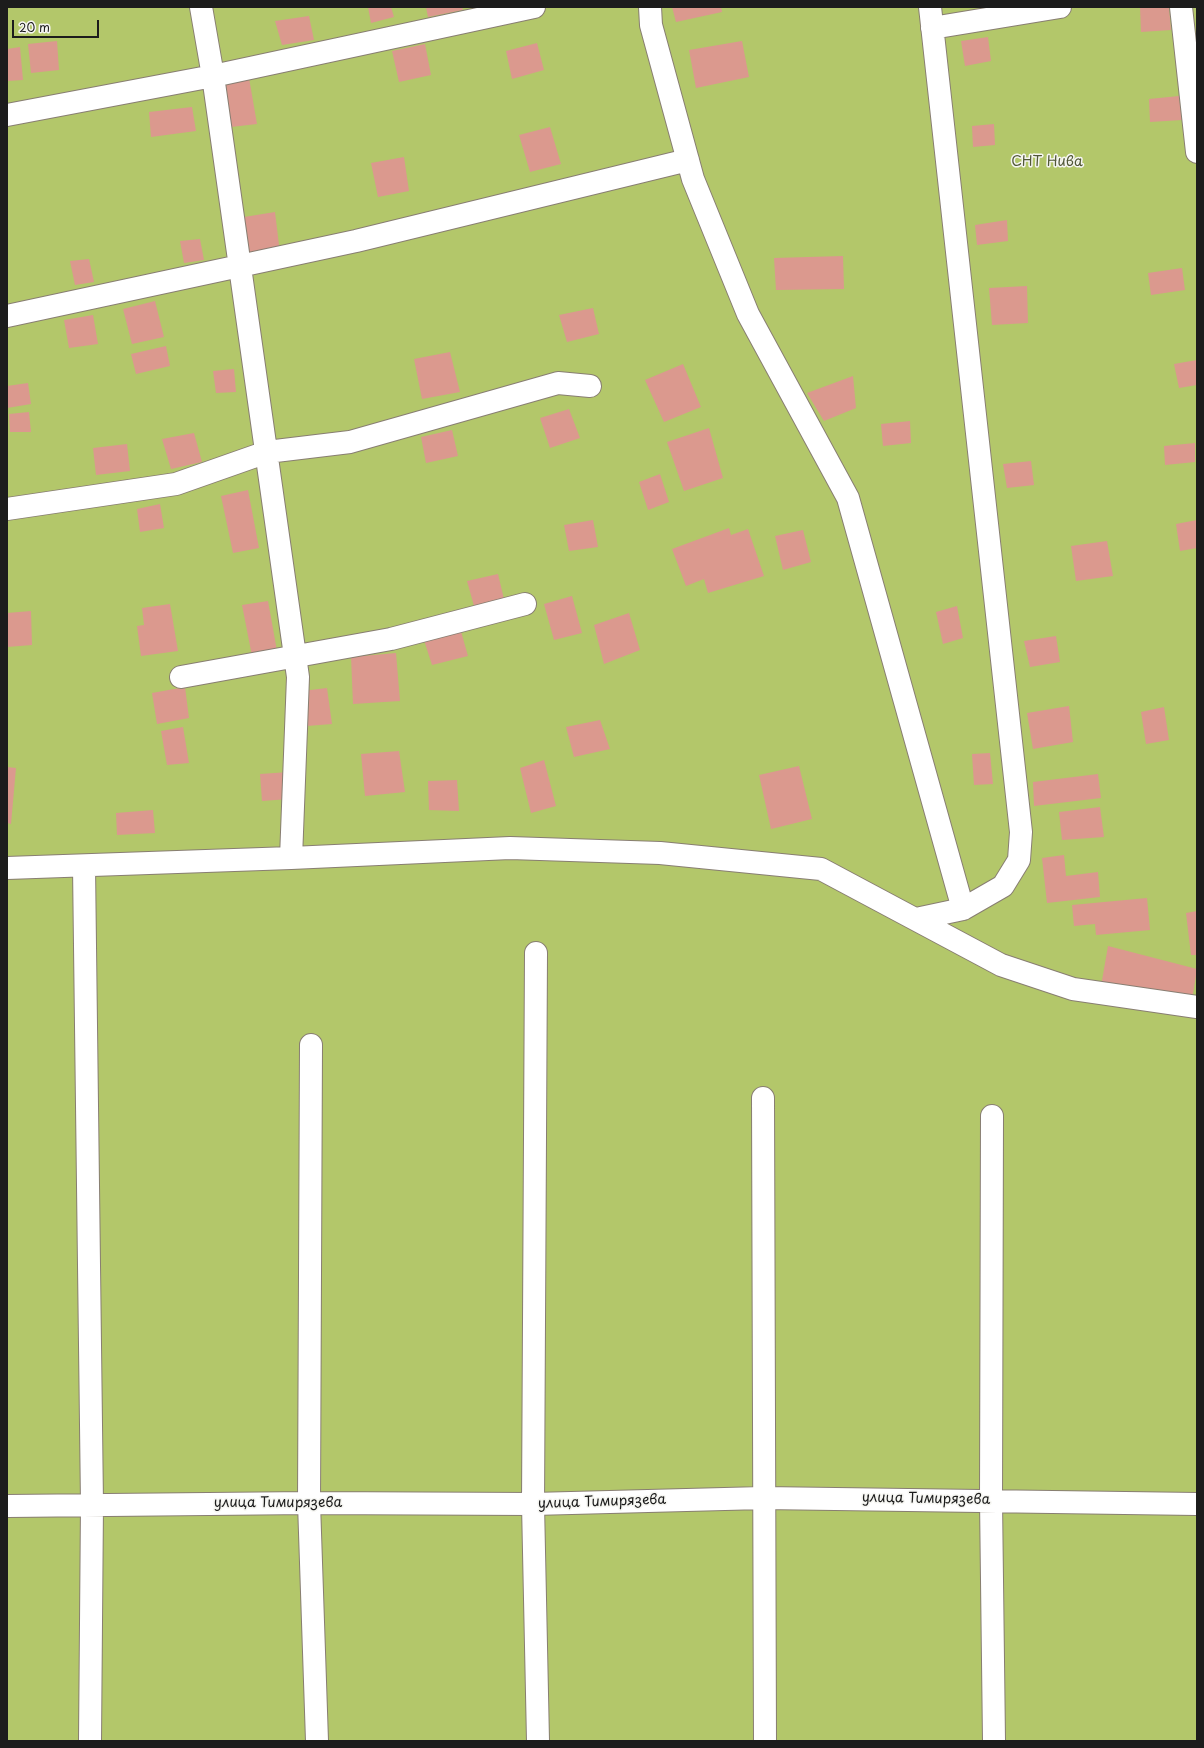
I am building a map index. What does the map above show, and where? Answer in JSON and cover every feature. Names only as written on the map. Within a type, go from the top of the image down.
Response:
[{"type":"street","points":[[201,7],[213,76],[298,677],[291,858]]},
{"type":"street","points":[[7,115],[213,76],[534,7]]},
{"type":"street","points":[[650,7],[651,25],[693,179],[748,314],[848,498],[963,909]]},
{"type":"street","points":[[916,919],[963,909],[1002,886],[1020,860],[1021,832],[931,18],[1060,7]]},
{"type":"street","points":[[1181,7],[1197,152]]},
{"type":"street","points":[[7,316],[356,241],[688,160]]},
{"type":"street","points":[[7,509],[176,484],[267,452],[350,442],[558,383],[590,386]]},
{"type":"street","points":[[181,677],[391,639],[526,604]]},
{"type":"street","points":[[7,868],[291,858],[510,848],[660,853],[821,869],[1001,964],[1074,989],[1197,1007]]},
{"type":"street","points":[[84,866],[92,1504],[90,1741]]},
{"type":"street","points":[[536,953],[533,1504],[538,1741]]},
{"type":"street","points":[[311,1044],[309,1503],[317,1741]]},
{"type":"street","points":[[763,1098],[763,1498],[765,1741]]},
{"type":"street","points":[[992,1116],[991,1500],[994,1741]]},
{"type":"street","name":"улица Тимирязева","points":[[7,1506],[309,1503],[533,1504],[763,1498],[1197,1504]]},
{"type":"green space","name":"СНТ Нива","points":[[7,7],[1197,7],[1197,1741],[7,1741]]},
{"type":"building","points":[[368,7],[391,7],[394,17],[371,23]]},
{"type":"building","points":[[426,7],[462,7],[463,10],[428,17]]},
{"type":"building","points":[[672,7],[721,7],[722,12],[676,22]]},
{"type":"building","points":[[1140,7],[1169,7],[1171,30],[1141,32]]},
{"type":"building","points":[[309,16],[314,40],[282,45],[275,21]]},
{"type":"building","points":[[988,37],[991,61],[965,66],[961,41]]},
{"type":"building","points":[[57,41],[59,70],[31,73],[28,44]]},
{"type":"building","points":[[742,41],[749,77],[696,88],[689,50]]},
{"type":"building","points":[[537,43],[544,70],[512,79],[506,51]]},
{"type":"building","points":[[425,44],[431,75],[399,82],[392,51]]},
{"type":"building","points":[[20,47],[23,80],[7,81],[7,49]]},
{"type":"building","points":[[249,78],[257,124],[231,127],[224,81]]},
{"type":"building","points":[[1179,96],[1182,120],[1150,122],[1149,99]]},
{"type":"building","points":[[192,107],[196,131],[151,137],[149,112]]},
{"type":"building","points":[[994,124],[995,145],[973,147],[972,126]]},
{"type":"building","points":[[550,127],[561,164],[530,172],[519,135]]},
{"type":"building","points":[[404,157],[409,191],[378,197],[371,163]]},
{"type":"building","points":[[275,212],[280,253],[249,258],[244,217]]},
{"type":"building","points":[[1007,220],[1008,241],[977,245],[975,225]]},
{"type":"building","points":[[200,239],[204,260],[184,263],[180,241]]},
{"type":"building","points":[[843,256],[844,289],[776,290],[774,258]]},
{"type":"building","points":[[89,259],[94,282],[75,285],[70,261]]},
{"type":"building","points":[[1182,268],[1185,290],[1151,295],[1148,273]]},
{"type":"building","points":[[1027,286],[1028,323],[992,325],[989,288]]},
{"type":"building","points":[[155,301],[164,337],[132,344],[123,309]]},
{"type":"building","points":[[593,308],[599,334],[567,342],[559,315]]},
{"type":"building","points":[[93,315],[98,344],[69,348],[64,320]]},
{"type":"building","points":[[166,346],[170,366],[136,374],[131,354]]},
{"type":"building","points":[[450,352],[460,392],[422,399],[414,359]]},
{"type":"building","points":[[1197,360],[1197,385],[1179,388],[1174,364]]},
{"type":"building","points":[[683,364],[701,407],[664,422],[645,380]]},
{"type":"building","points":[[234,369],[236,392],[216,393],[213,371]]},
{"type":"building","points":[[853,376],[856,408],[824,421],[807,393]]},
{"type":"building","points":[[28,383],[31,404],[7,408],[7,386]]},
{"type":"building","points":[[569,409],[580,438],[550,448],[540,418]]},
{"type":"building","points":[[29,412],[31,432],[10,432],[9,414]]},
{"type":"building","points":[[910,421],[911,443],[883,446],[881,424]]},
{"type":"building","points":[[709,428],[723,478],[684,491],[667,442]]},
{"type":"building","points":[[452,430],[458,456],[426,463],[421,437]]},
{"type":"building","points":[[194,433],[202,462],[171,469],[162,439]]},
{"type":"building","points":[[1195,443],[1195,462],[1165,465],[1164,446]]},
{"type":"building","points":[[127,444],[130,471],[96,475],[93,448]]},
{"type":"building","points":[[1031,461],[1034,485],[1007,488],[1003,464]]},
{"type":"building","points":[[660,474],[669,502],[648,510],[639,482]]},
{"type":"building","points":[[248,490],[259,548],[233,553],[221,496]]},
{"type":"building","points":[[160,504],[164,528],[140,532],[137,509]]},
{"type":"building","points":[[593,520],[598,547],[569,551],[564,525]]},
{"type":"building","points":[[1197,520],[1197,548],[1180,551],[1176,524]]},
{"type":"building","points":[[729,528],[731,535],[748,529],[764,576],[708,593],[704,579],[686,586],[672,549]]},
{"type":"building","points":[[803,530],[811,562],[783,570],[775,536]]},
{"type":"building","points":[[1107,541],[1113,576],[1076,581],[1071,546]]},
{"type":"building","points":[[498,574],[504,599],[474,606],[467,581]]},
{"type":"building","points":[[572,596],[582,633],[554,640],[544,604]]},
{"type":"building","points":[[268,601],[277,651],[252,656],[242,605]]},
{"type":"building","points":[[170,604],[178,651],[141,656],[137,626],[144,625],[142,608]]},
{"type":"building","points":[[957,606],[963,638],[943,644],[936,612]]},
{"type":"building","points":[[31,611],[32,645],[7,647],[7,613]]},
{"type":"building","points":[[629,613],[640,650],[604,664],[594,625]]},
{"type":"building","points":[[460,628],[468,656],[432,665],[423,637]]},
{"type":"building","points":[[1056,636],[1060,662],[1030,667],[1024,641]]},
{"type":"building","points":[[396,653],[400,701],[353,704],[351,657]]},
{"type":"building","points":[[185,687],[189,718],[157,724],[152,693]]},
{"type":"building","points":[[327,688],[332,724],[307,726],[302,691]]},
{"type":"building","points":[[1069,706],[1073,742],[1033,749],[1027,713]]},
{"type":"building","points":[[1164,707],[1169,740],[1146,744],[1141,712]]},
{"type":"building","points":[[600,720],[610,749],[574,757],[566,727]]},
{"type":"building","points":[[183,727],[189,763],[167,765],[161,731]]},
{"type":"building","points":[[399,751],[405,792],[365,796],[361,754]]},
{"type":"building","points":[[990,753],[993,784],[974,785],[972,754]]},
{"type":"building","points":[[544,760],[556,806],[531,813],[520,768]]},
{"type":"building","points":[[799,766],[812,819],[771,829],[759,775]]},
{"type":"building","points":[[7,767],[16,768],[11,824],[7,823]]},
{"type":"building","points":[[289,772],[289,799],[262,801],[260,774]]},
{"type":"building","points":[[1098,774],[1101,798],[1034,806],[1033,782]]},
{"type":"building","points":[[457,780],[459,811],[429,810],[428,781]]},
{"type":"building","points":[[1100,807],[1104,837],[1062,840],[1059,812]]},
{"type":"building","points":[[153,810],[155,833],[117,835],[116,813]]},
{"type":"building","points":[[1064,855],[1066,876],[1098,872],[1100,897],[1047,903],[1042,858]]},
{"type":"building","points":[[1147,898],[1150,930],[1096,935],[1095,924],[1074,926],[1072,905]]},
{"type":"building","points":[[1197,911],[1197,955],[1191,955],[1186,913]]},
{"type":"building","points":[[1108,946],[1197,969],[1192,1000],[1100,992]]}]
